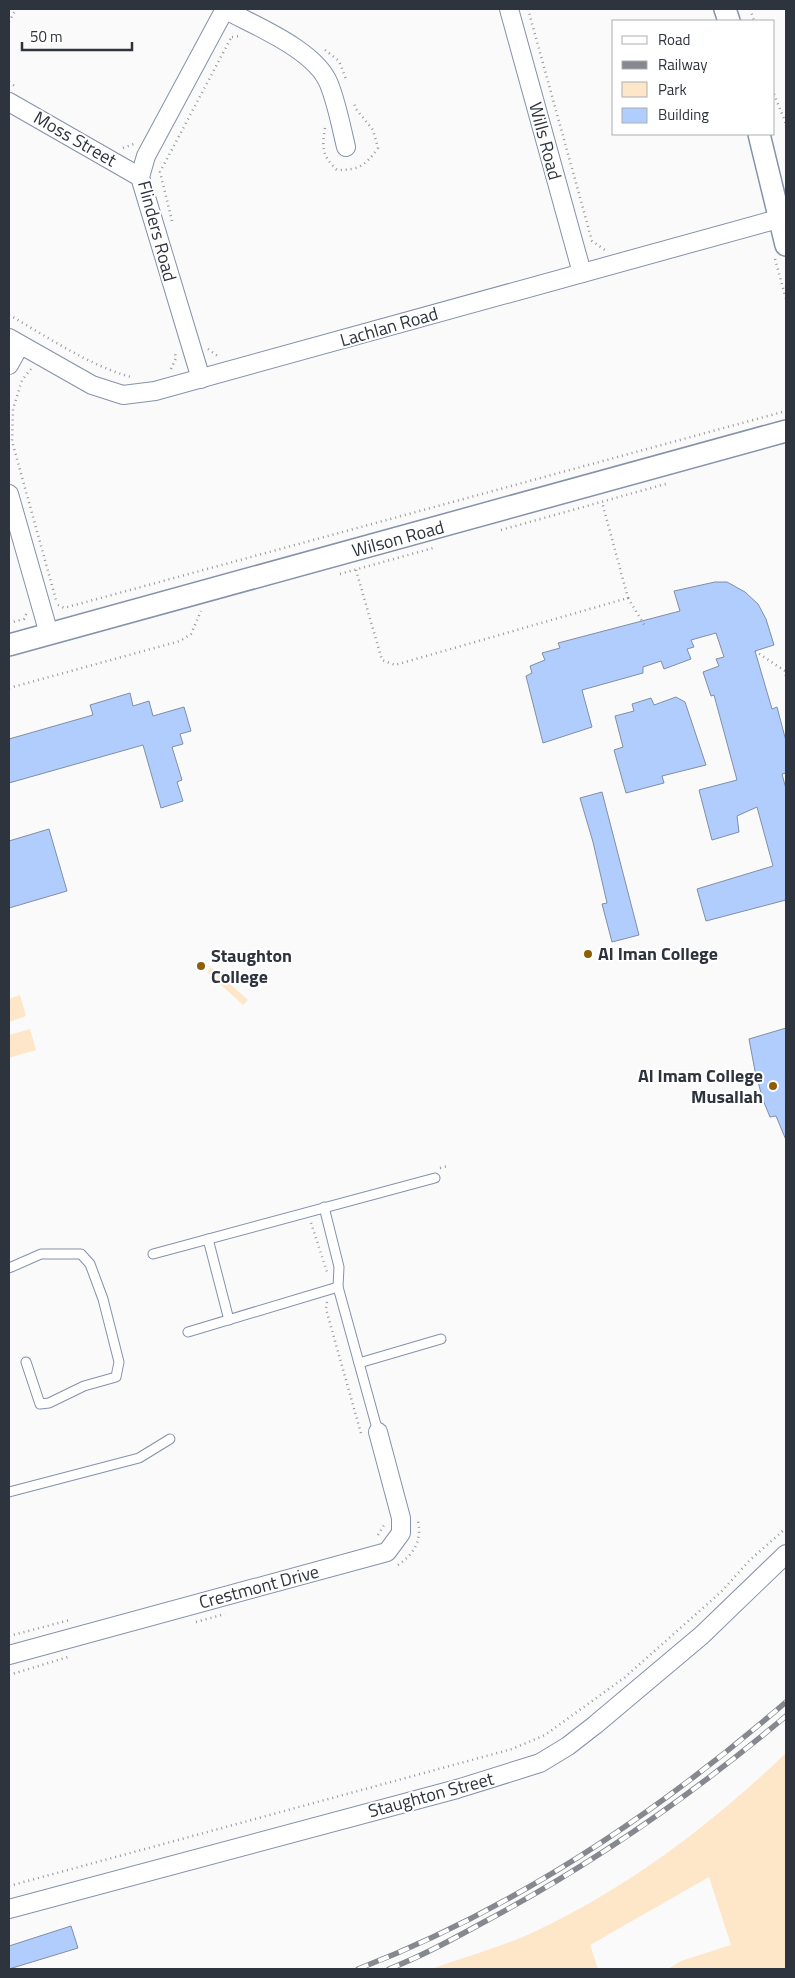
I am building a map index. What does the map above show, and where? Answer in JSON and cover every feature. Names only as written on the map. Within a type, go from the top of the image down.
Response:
[{"type":"street","points":[[224,9],[303,53],[317,67],[329,82],[346,147]]},
{"type":"street","name":"Flinders Road","points":[[198,371],[140,177],[146,156],[224,9]]},
{"type":"street","name":"Wills Road","points":[[509,9],[580,265]]},
{"type":"street","name":"Moss Street","points":[[13,95],[140,177]]},
{"type":"street","points":[[759,135],[771,177],[778,219],[786,245]]},
{"type":"street","name":"Lachlan Road","points":[[14,342],[92,386],[123,395],[155,391],[198,371],[580,265],[778,219]]},
{"type":"street","points":[[9,365],[14,342]]},
{"type":"street","name":"Wilson Road","points":[[9,645],[786,431]]},
{"type":"street","points":[[9,494],[49,634]]},
{"type":"street","name":"Crestmont Drive","points":[[9,1655],[387,1552],[401,1532],[401,1518],[378,1432]]},
{"type":"street","name":"Staughton Street","points":[[9,1909],[457,1789],[540,1763],[568,1746],[595,1726],[702,1635],[786,1554]]},
{"type":"lane","points":[[153,1254],[435,1178]]},
{"type":"lane","points":[[324,1207],[339,1267],[338,1286],[378,1432]]},
{"type":"lane","points":[[208,1239],[229,1320]]},
{"type":"lane","points":[[9,1268],[41,1254],[80,1254],[90,1264],[104,1299],[119,1362],[116,1377],[84,1386],[49,1402],[40,1404],[26,1362]]},
{"type":"lane","points":[[188,1332],[338,1286]]},
{"type":"lane","points":[[359,1363],[441,1339]]},
{"type":"lane","points":[[9,1492],[139,1458],[170,1439]]},
{"type":"path","points":[[9,22],[16,9]]},
{"type":"path","points":[[528,9],[592,241],[605,250]]},
{"type":"path","points":[[173,226],[160,172],[242,19]]},
{"type":"path","points":[[9,82],[13,95]]},
{"type":"path","points":[[775,96],[786,124]]},
{"type":"path","points":[[122,148],[134,144],[138,135]]},
{"type":"path","points":[[580,265],[605,250],[614,248]]},
{"type":"path","points":[[9,315],[108,369],[133,378]]},
{"type":"path","points":[[208,348],[220,357]]},
{"type":"path","points":[[174,349],[176,358],[171,371],[198,371],[220,357],[228,355]]},
{"type":"path","points":[[37,368],[28,370],[22,380],[13,409],[12,441],[57,596],[56,604],[64,608],[786,410]]},
{"type":"path","points":[[500,530],[676,482]]},
{"type":"path","points":[[602,502],[628,598],[645,626]]},
{"type":"path","points":[[337,575],[436,548]]},
{"type":"path","points":[[356,570],[382,660],[395,665],[628,598]]},
{"type":"path","points":[[9,623],[24,619],[27,611],[42,607]]},
{"type":"path","points":[[9,688],[180,641],[191,634],[201,611],[209,609]]},
{"type":"path","points":[[755,651],[785,671],[786,677]]},
{"type":"path","points":[[377,1538],[386,1522]]},
{"type":"path","points":[[9,1886],[502,1752],[545,1735],[624,1678],[721,1592],[750,1560],[786,1528]]},
{"type":"path","points":[[9,1636],[76,1619]]},
{"type":"green space","points":[[211,967],[248,1000],[243,1005],[207,972]]},
{"type":"green space","points":[[20,995],[26,1016],[9,1022],[9,999]]},
{"type":"green space","points":[[30,1029],[36,1050],[9,1058],[9,1035]]},
{"type":"green space","points":[[786,1753],[786,1969],[668,1969],[681,1961],[731,1945],[709,1877],[590,1945],[598,1969],[431,1969],[534,1932],[569,1915],[636,1875],[668,1853],[729,1805]]},
{"type":"building","points":[[715,582],[727,582],[745,592],[758,604],[766,619],[774,645],[755,651],[772,709],[777,707],[786,741],[786,773],[782,774],[786,789],[786,900],[706,921],[697,889],[773,866],[757,807],[737,816],[739,832],[712,840],[699,790],[737,780],[714,695],[711,696],[703,672],[719,666],[716,659],[724,657],[716,633],[691,640],[694,647],[687,649],[691,659],[664,669],[661,661],[643,667],[643,673],[582,690],[592,727],[543,743],[526,676],[532,673],[530,666],[545,660],[542,653],[560,648],[558,643],[680,611],[674,591]]},
{"type":"building","points":[[130,693],[133,706],[149,701],[153,716],[184,707],[191,731],[180,734],[183,744],[172,747],[182,780],[177,782],[183,801],[161,808],[143,745],[9,783],[9,739],[93,715],[90,705]]},
{"type":"building","points":[[676,697],[685,702],[706,765],[662,776],[664,783],[626,793],[614,750],[623,747],[615,716],[634,711],[632,704],[651,698],[654,705]]},
{"type":"building","points":[[602,792],[639,935],[612,942],[602,904],[607,903],[593,842],[580,798]]},
{"type":"building","points":[[49,829],[67,891],[9,908],[9,841]]},
{"type":"building","name":"Al Imam College Musallah","points":[[786,1028],[786,1140],[776,1116],[770,1117],[763,1100],[749,1039]]},
{"type":"building","points":[[71,1926],[78,1948],[9,1969],[9,1946]]},
{"type":"railway","points":[[358,1969],[417,1945],[474,1917],[584,1854],[688,1782],[786,1702]]},
{"type":"railway","points":[[389,1969],[425,1953],[524,1900],[603,1852],[678,1801],[786,1716]]},
{"type":"place","name":"Al Iman College","points":[[588,954]]},
{"type":"place","name":"Staughton College","points":[[201,966]]},
{"type":"place","name":"Al Imam College Musallah","points":[[773,1086]]}]
